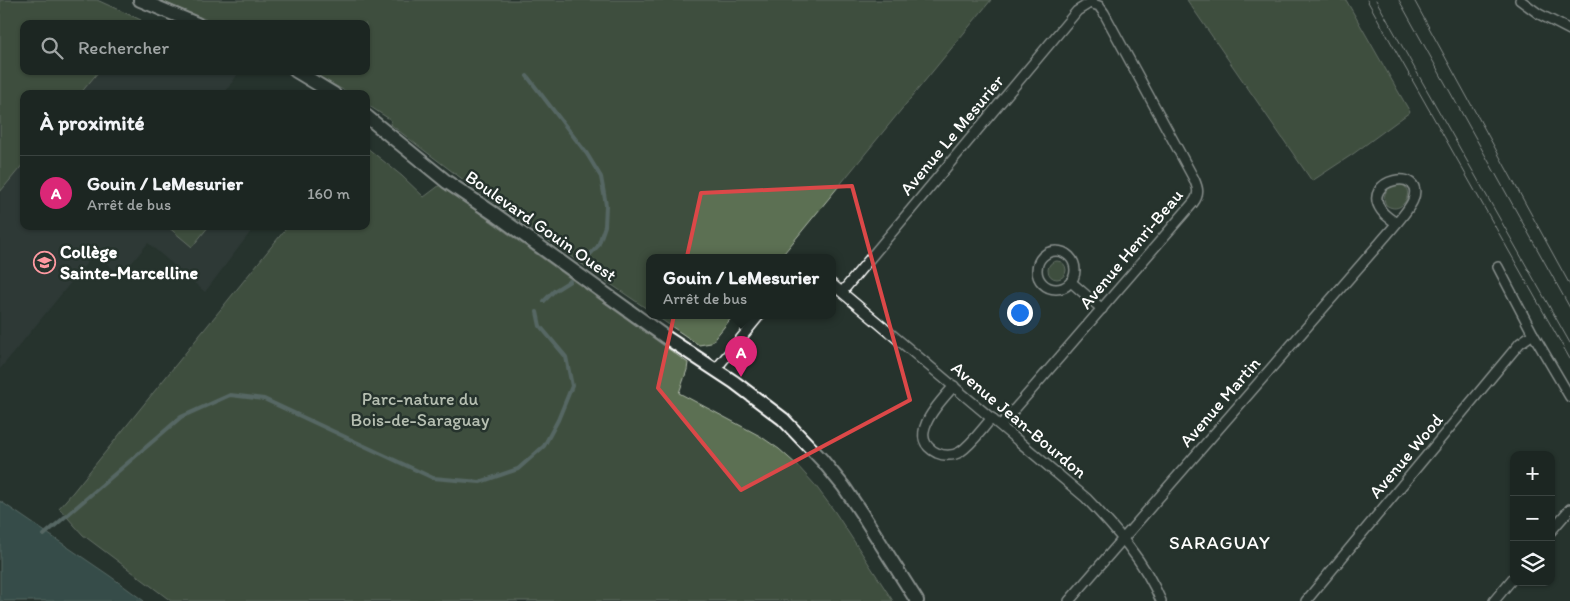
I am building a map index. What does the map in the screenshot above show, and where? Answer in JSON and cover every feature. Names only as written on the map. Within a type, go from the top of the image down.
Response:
[{"type":"street","points":[[140,0],[188,20]]},
{"type":"street","points":[[1520,0],[1539,14],[1570,30]]},
{"type":"street","name":"Avenue Le Mesurier","points":[[842,292],[1074,15],[1090,3]]},
{"type":"street","name":"Avenue Henri-Beau","points":[[1001,425],[1196,200],[1198,190],[1104,13],[1099,6],[1090,3]]},
{"type":"street","points":[[303,75],[327,90]]},
{"type":"street","name":"Boulevard Gouin Ouest","points":[[370,119],[447,182],[664,336],[716,369],[773,411],[822,460],[864,517],[917,601]]},
{"type":"street","name":"Avenue Martin","points":[[1069,601],[1396,223],[1410,206],[1415,194],[1412,185],[1401,179],[1390,181],[1382,187],[1378,196],[1378,203],[1382,211],[1396,223]]},
{"type":"street","points":[[1056,251],[1068,255],[1072,259],[1075,271],[1071,282],[1060,289],[1053,289],[1042,283],[1037,272],[1037,265],[1040,259],[1044,255],[1056,251]]},
{"type":"street","points":[[1498,267],[1533,334],[1570,397]]},
{"type":"street","points":[[1071,282],[1102,309]]},
{"type":"street","name":"Avenue Jean-Bourdon","points":[[836,287],[1086,498],[1112,526],[1149,576],[1161,601]]},
{"type":"street","points":[[716,369],[757,319]]},
{"type":"street","name":"Avenue Wood","points":[[1306,601],[1515,348],[1533,334]]},
{"type":"street","points":[[954,386],[931,414],[925,425],[925,438],[930,449],[941,455],[954,455],[974,439],[992,418]]},
{"type":"street","points":[[1555,527],[1570,509]]},
{"type":"street","points":[[1494,601],[1510,582]]},
{"type":"highlighted area","points":[[852,186],[910,400],[741,490],[658,388],[701,193]]},
{"type":"shaded area","points":[[96,75],[237,75],[227,90],[83,90]]},
{"type":"shaded area","name":"Collège Sainte-Marcelline","points":[[20,168],[20,230],[252,230],[205,292],[148,243],[121,276],[95,253],[0,369],[0,192]]},
{"type":"green space","points":[[0,0],[97,0],[141,20],[20,20],[20,75],[96,75],[83,90],[20,90],[20,168],[0,192]]},
{"type":"green space","points":[[159,0],[991,0],[783,254],[646,254],[646,308],[518,220],[390,124],[391,120],[370,107],[370,90],[343,90],[317,75],[370,75],[370,20],[207,20]]},
{"type":"green space","points":[[1187,0],[1346,0],[1410,112],[1353,154],[1312,181]]},
{"type":"green space","name":"Parc-nature du Bois-de-Saraguay","points":[[370,150],[424,197],[440,185],[688,363],[679,393],[760,436],[797,465],[835,512],[893,601],[171,601],[83,535],[59,508],[285,230],[370,230]]},
{"type":"green space","points":[[1393,185],[1401,185],[1406,188],[1407,198],[1399,207],[1393,208],[1386,205],[1384,196],[1386,191]]},
{"type":"green space","points":[[172,230],[206,230],[192,247]]},
{"type":"green space","points":[[1057,261],[1063,264],[1066,270],[1063,276],[1057,279],[1051,276],[1048,270],[1051,264]]},
{"type":"green space","points":[[660,319],[731,319],[711,343],[699,345]]},
{"type":"water","points":[[0,501],[110,576],[144,601],[0,601]]},
{"type":"waterway","points":[[527,76],[587,154],[601,177],[606,205],[605,226],[598,246],[583,262]]},
{"type":"waterway","points":[[544,301],[554,291],[570,281]]},
{"type":"waterway","points":[[44,535],[181,417],[230,395],[264,399],[433,478],[480,482],[518,469],[544,446],[558,420],[572,386],[566,357],[540,326],[537,312]]},
{"type":"tram line","points":[[1367,0],[1570,359]]},
{"type":"tram line","points":[[1376,0],[1570,343]]},
{"type":"tram line","points":[[1399,0],[1570,308]]},
{"type":"tram line","points":[[1414,0],[1570,285]]},
{"type":"place","name":"Collège Sainte-Marcelline","points":[[44,262]]},
{"type":"place","name":"Gouin / LeMesurier","points":[[741,377]]},
{"type":"district","name":"SARAGUAY","points":[[1220,542]]}]
